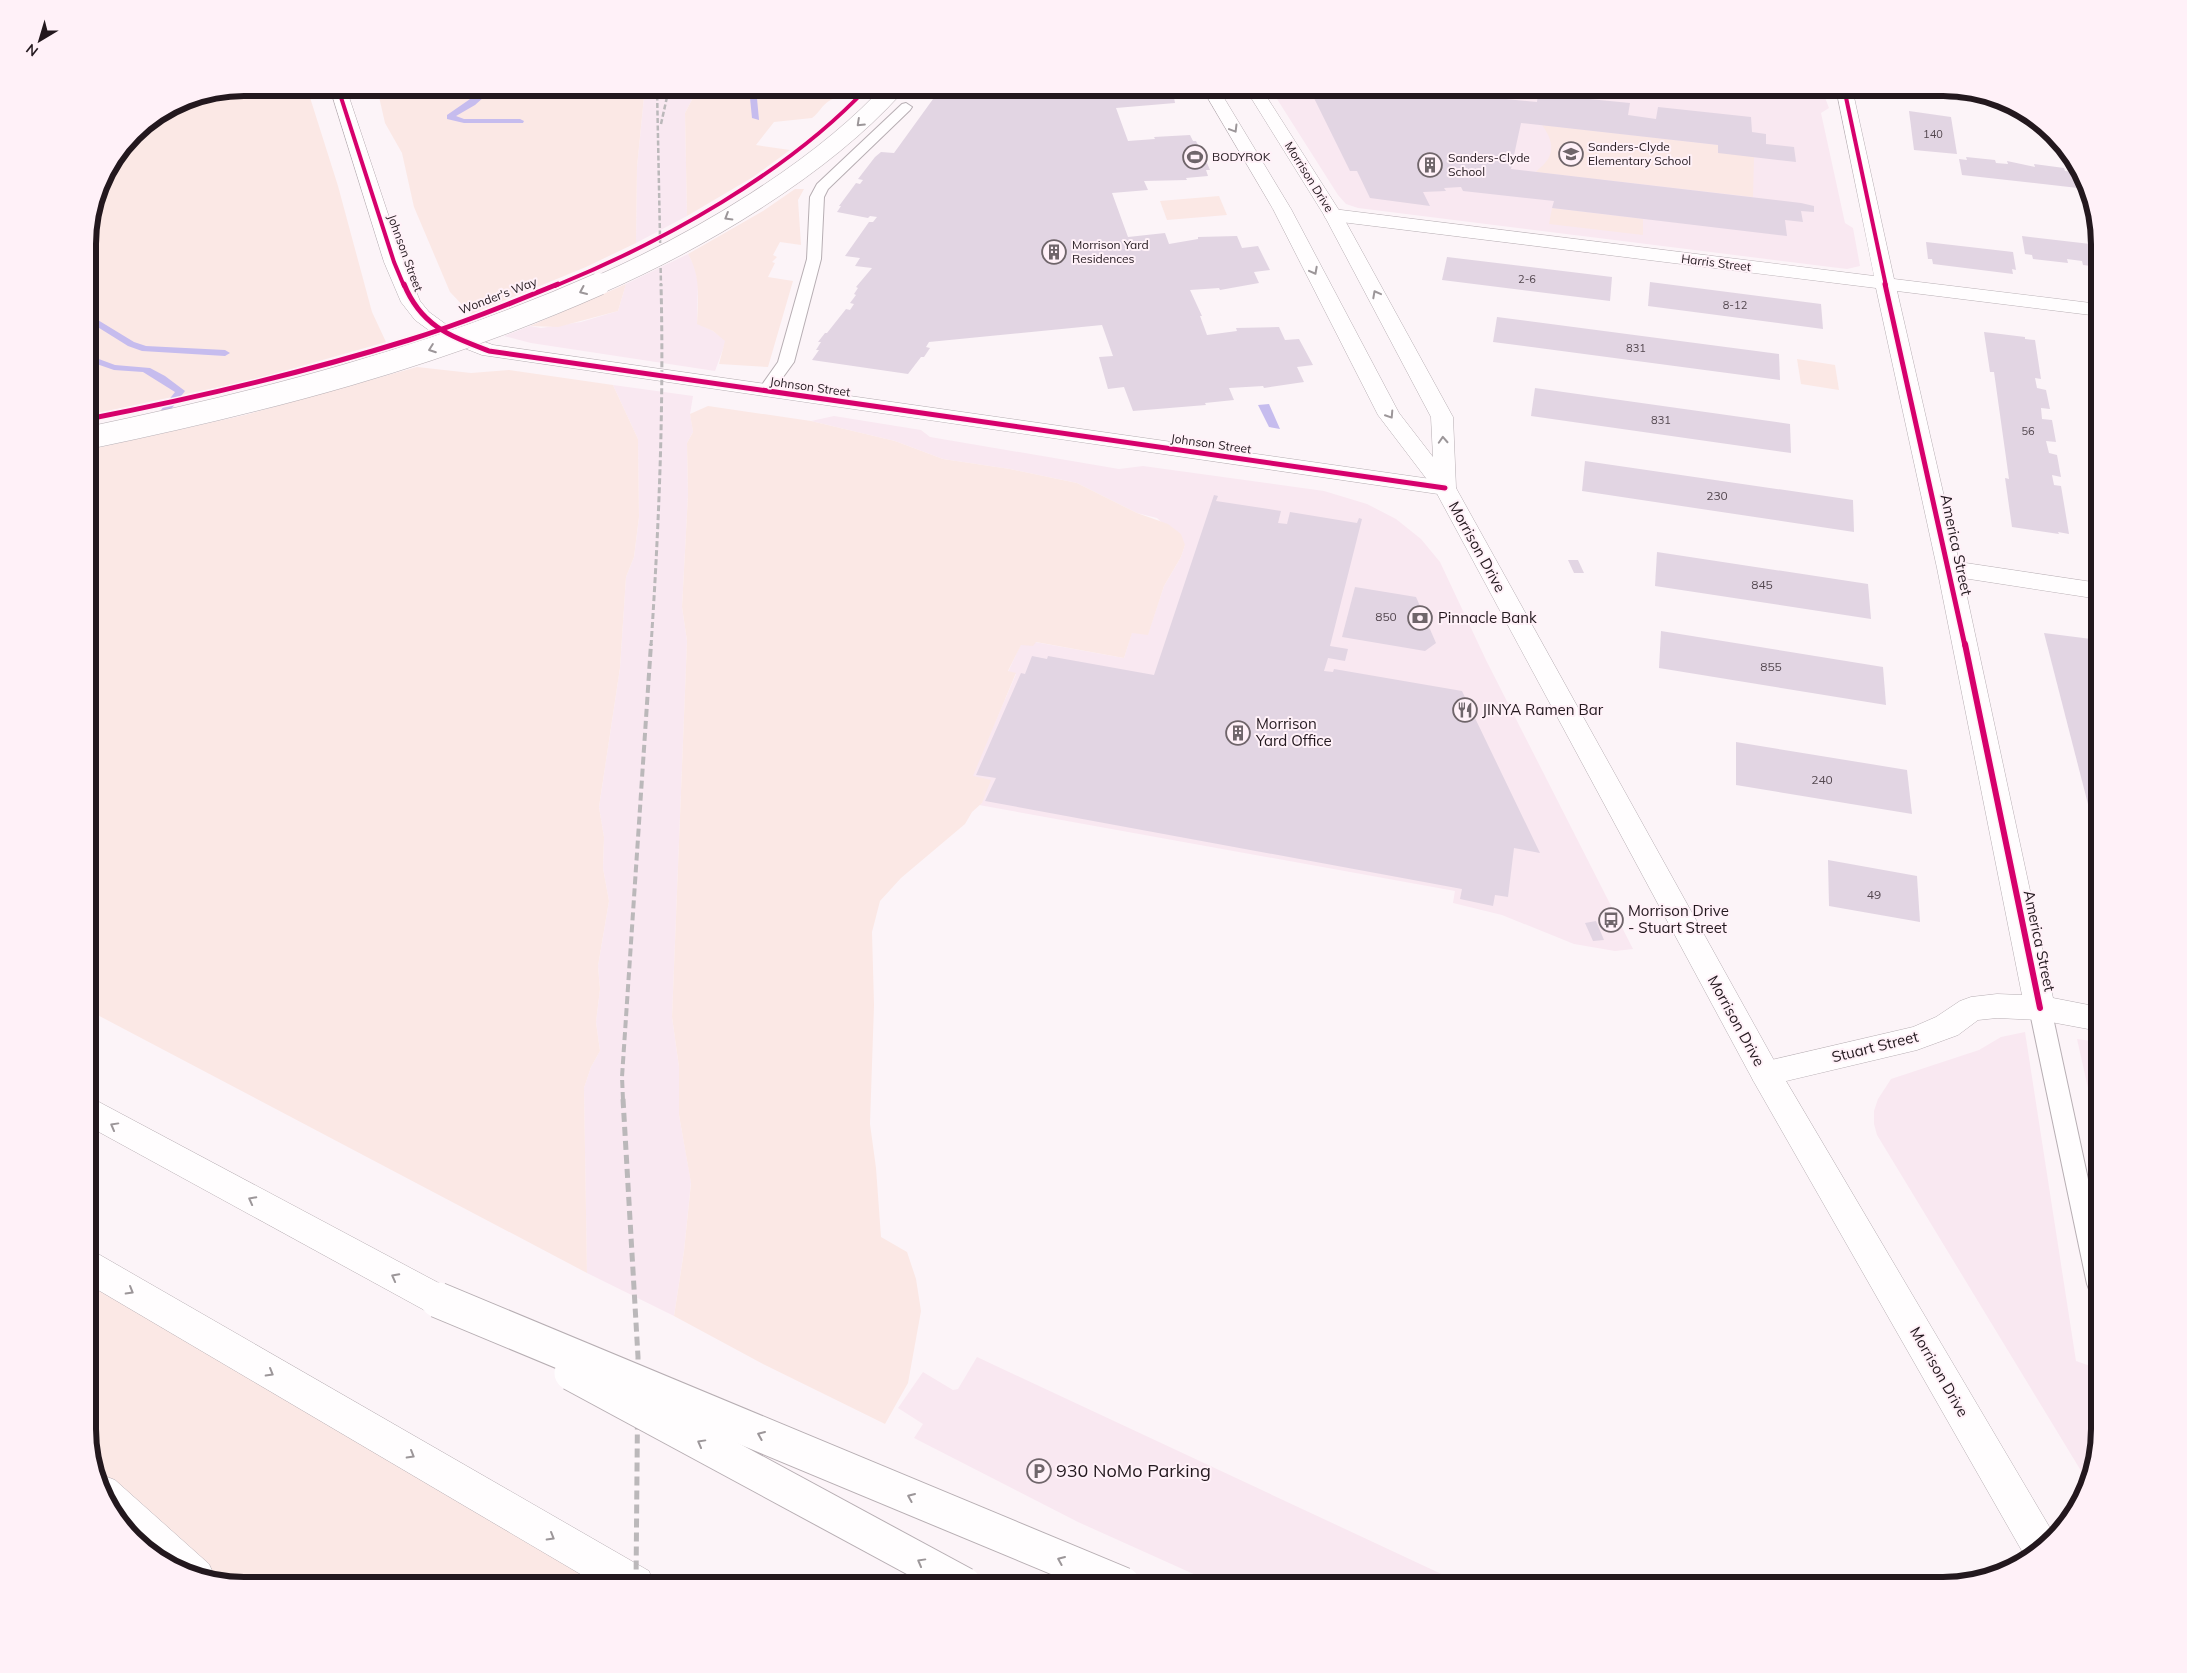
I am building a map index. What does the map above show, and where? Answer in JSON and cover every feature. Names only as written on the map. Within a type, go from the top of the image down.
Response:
[{"type":"main road","name":"Morrison Drive","points":[[1215,96],[1282,209],[1389,415],[1445,488],[1765,1073],[2038,1542]]},
{"type":"main road","name":"Morrison Drive","points":[[1259,96],[1333,215],[1442,417],[1445,488]]},
{"type":"main road","name":"America Street","points":[[1846,96],[1885,283],[1949,568],[2040,1008]]},
{"type":"main road","name":"Johnson Street","points":[[341,97],[394,262],[411,302],[422,316],[448,334],[489,351],[1445,488]]},
{"type":"main road","points":[[97,436],[247,403],[336,379],[420,354],[562,300],[641,265],[752,203],[810,163],[854,129],[886,97]]},
{"type":"main road","name":"Harris Street","points":[[1333,215],[2091,309]]},
{"type":"main road","points":[[1949,568],[2091,590]]},
{"type":"main road","name":"Stuart Street","points":[[1765,1073],[1917,1038],[1947,1026],[1971,1009],[1997,1006],[2040,1008],[2091,1017]]},
{"type":"main road","points":[[97,1116],[947,1577]]},
{"type":"main road","points":[[97,1271],[620,1577]]},
{"type":"main road","points":[[438,1300],[1100,1577]]},
{"type":"main road","points":[[120,1509],[175,1559]]},
{"type":"lane","points":[[766,392],[786,362],[814,259],[817,197],[822,187],[906,107]]},
{"type":"lane","points":[[2040,1008],[2091,1243]]},
{"type":"shaded area","name":"Sanders-Clyde Elementary School","points":[[1275,96],[1824,96],[1829,108],[1821,113],[1845,223],[1853,228],[1860,266],[1847,269],[1358,208],[1346,204],[1338,195]]},
{"type":"shaded area","points":[[235,97],[310,97],[338,186],[372,312],[386,342],[252,380],[97,413],[97,235],[99,215],[108,188],[121,162],[140,140],[162,121],[188,108],[215,99]]},
{"type":"shaded area","points":[[379,97],[644,97],[637,167],[636,243],[586,267],[471,314],[450,292],[414,207],[402,153],[385,123]]},
{"type":"shaded area","points":[[644,97],[693,97],[685,113],[687,216],[636,243],[637,167]]},
{"type":"shaded area","points":[[693,97],[838,97],[824,105],[812,118],[774,122],[756,145],[790,150],[753,177],[687,216],[685,113]]},
{"type":"shaded area","points":[[1542,125],[1718,145],[1754,157],[1753,197],[1536,172],[1548,158],[1551,149],[1550,139]]},
{"type":"shaded area","points":[[795,189],[804,189],[798,200],[801,245],[780,242],[773,255],[777,257],[772,262],[775,263],[768,277],[793,281],[768,367],[719,364],[725,341],[713,331],[697,324],[697,279],[688,254],[763,211]]},
{"type":"shaded area","points":[[1219,196],[1227,215],[1167,220],[1160,201]]},
{"type":"shaded area","points":[[1552,208],[1643,219],[1643,235],[1549,224]]},
{"type":"shaded area","points":[[688,254],[695,267],[698,283],[697,323],[713,331],[726,341],[715,371],[531,343],[504,336],[530,326],[541,328],[581,322],[618,311],[626,284]]},
{"type":"shaded area","points":[[626,284],[618,311],[558,327],[530,326]]},
{"type":"shaded area","points":[[1797,359],[1835,365],[1839,390],[1801,384]]},
{"type":"shaded area","points":[[417,367],[471,373],[509,370],[613,385],[638,439],[639,517],[634,557],[626,577],[620,668],[599,807],[604,837],[603,868],[609,901],[598,966],[600,989],[596,1022],[600,1051],[591,1067],[584,1088],[587,1273],[97,1015],[97,448],[245,415]]},
{"type":"shaded area","points":[[613,385],[693,396],[690,414],[693,432],[687,443],[688,495],[682,607],[687,641],[672,1017],[679,1067],[679,1115],[691,1182],[684,1251],[674,1316],[587,1273],[584,1088],[591,1067],[600,1051],[596,1022],[600,989],[598,966],[609,901],[603,868],[604,837],[599,807],[620,668],[626,577],[634,557],[639,517],[638,439]]},
{"type":"shaded area","points":[[1269,404],[1280,429],[1269,427],[1258,405]]},
{"type":"shaded area","points":[[708,406],[811,421],[895,441],[943,459],[1010,469],[1077,483],[1137,513],[1168,524],[1181,534],[1185,545],[1181,557],[1164,586],[1148,635],[1132,633],[1124,658],[1036,642],[1033,646],[1021,645],[1008,671],[1016,673],[973,776],[991,780],[982,803],[972,812],[965,824],[901,878],[880,901],[872,932],[874,1005],[870,1124],[876,1168],[881,1237],[907,1252],[916,1279],[921,1311],[908,1383],[885,1424],[763,1364],[674,1316],[684,1251],[691,1183],[679,1115],[679,1067],[672,1017],[687,641],[682,607],[688,495],[687,443],[693,432],[690,414]]},
{"type":"shaded area","name":"Morrison Yard Office","points":[[834,416],[921,430],[930,437],[1119,469],[1143,466],[1324,491],[1367,504],[1396,519],[1421,539],[1440,562],[1486,660],[1633,949],[1615,951],[1574,944],[1502,915],[1453,903],[1455,891],[979,805],[982,803],[972,776],[1016,674],[1008,672],[1021,644],[1035,642],[1124,658],[1132,632],[1148,634],[1164,586],[1181,557],[1185,545],[1157,518],[1137,513],[1077,483],[1010,469],[943,459],[895,441],[811,421]]},
{"type":"shaded area","points":[[2025,1032],[2076,1361],[2091,1366],[2091,1429],[2088,1458],[2083,1475],[1877,1135],[1874,1124],[1874,1111],[1878,1099],[1891,1079],[1979,1050],[2001,1037]]},
{"type":"shaded area","points":[[2077,1039],[2091,1041],[2091,1101]]},
{"type":"shaded area","points":[[97,1274],[596,1577],[244,1577],[215,1574],[197,1569],[170,1557],[147,1540],[121,1511],[101,1467],[97,1438]]},
{"type":"shaded area","name":"930 NoMo Parking","points":[[977,1357],[1448,1577],[1200,1577],[1078,1522],[914,1438],[923,1424],[898,1408],[923,1372],[953,1390],[958,1389]]},
{"type":"building","name":"Morrison Yard Residences","points":[[1174,96],[1175,103],[1116,108],[1128,141],[1190,135],[1199,147],[1196,147],[1203,164],[1207,163],[1210,170],[1206,170],[1208,176],[1186,178],[1187,180],[1144,181],[1148,190],[1112,193],[1128,237],[1165,233],[1169,244],[1198,239],[1198,237],[1237,236],[1242,248],[1258,246],[1270,270],[1254,272],[1259,283],[1220,290],[1219,288],[1190,290],[1202,316],[1200,316],[1207,335],[1237,331],[1236,328],[1279,327],[1285,340],[1299,339],[1313,365],[1297,367],[1304,382],[1264,388],[1263,386],[1229,388],[1234,400],[1205,403],[1206,405],[1133,411],[1124,387],[1108,389],[1099,357],[1113,356],[1102,325],[929,342],[926,347],[930,348],[908,374],[812,360],[819,350],[816,350],[821,342],[818,342],[846,309],[850,310],[854,304],[850,303],[856,295],[854,294],[858,288],[856,287],[872,268],[855,266],[860,258],[845,256],[869,222],[873,222],[877,217],[870,216],[868,218],[837,212],[841,206],[839,206],[856,183],[860,184],[863,180],[858,179],[875,157],[881,152],[894,153],[935,97]]},
{"type":"building","name":"Sanders-Clyde School","points":[[1313,96],[1486,96],[1537,102],[1538,96],[1561,96],[1630,103],[1628,115],[1656,119],[1658,107],[1751,117],[1752,132],[1766,134],[1766,144],[1794,147],[1796,162],[1718,153],[1718,145],[1521,123],[1511,169],[1801,203],[1814,206],[1814,212],[1801,211],[1803,222],[1785,220],[1787,236],[1552,208],[1554,201],[1463,191],[1461,187],[1444,188],[1446,191],[1423,192],[1430,206],[1370,198],[1357,171],[1350,171]]},
{"type":"building","points":[[1909,111],[1951,117],[1957,154],[1914,150]]},
{"type":"building","points":[[1966,157],[1995,160],[1996,163],[2008,164],[2007,161],[2035,167],[2034,164],[2064,168],[2065,171],[2071,172],[2078,188],[1962,175],[1959,159],[1967,160]]},
{"type":"building","points":[[2022,236],[2091,244],[2091,266],[2083,265],[2082,261],[2067,259],[2068,263],[2033,259],[2032,255],[2025,254]]},
{"type":"building","points":[[1926,242],[2013,252],[2016,270],[2012,269],[2013,274],[1933,264],[1932,259],[1928,259]]},
{"type":"building","points":[[1447,257],[1612,277],[1610,301],[1442,280]]},
{"type":"building","points":[[1650,282],[1821,304],[1823,329],[1648,306]]},
{"type":"building","points":[[1497,317],[1779,354],[1780,380],[1493,342]]},
{"type":"building","points":[[1984,332],[2035,340],[2041,379],[2035,378],[2037,388],[2046,390],[2050,409],[2041,408],[2042,419],[2052,420],[2056,442],[2046,441],[2049,453],[2057,455],[2061,477],[2052,475],[2054,485],[2061,486],[2069,534],[2012,527],[2005,478],[2009,479],[1994,372],[1990,372]]},
{"type":"building","points":[[1535,388],[1790,424],[1791,453],[1531,416]]},
{"type":"building","points":[[1585,461],[1853,500],[1854,532],[1582,491]]},
{"type":"building","name":"Morrison Yard Office","points":[[1214,495],[1218,496],[1216,501],[1281,511],[1278,523],[1287,524],[1290,512],[1357,523],[1359,518],[1362,519],[1330,646],[1348,649],[1345,661],[1328,658],[1324,671],[1333,672],[1334,669],[1462,691],[1540,853],[1514,848],[1508,897],[1495,895],[1493,906],[1460,899],[1462,889],[985,801],[996,778],[976,775],[1021,673],[1025,674],[1032,656],[1047,659],[1048,656],[1154,675]]},
{"type":"building","points":[[1657,552],[1868,584],[1871,619],[1655,586]]},
{"type":"building","points":[[1568,560],[1578,560],[1584,573],[1574,573]]},
{"type":"building","points":[[1355,587],[1416,597],[1436,643],[1425,651],[1342,637]]},
{"type":"building","points":[[1661,631],[1883,667],[1886,705],[1659,668]]},
{"type":"building","points":[[2044,633],[2091,639],[2091,816]]},
{"type":"building","points":[[1736,742],[1907,770],[1912,814],[1736,785]]},
{"type":"building","points":[[1828,860],[1917,876],[1920,922],[1829,906]]},
{"type":"building","points":[[1596,921],[1604,940],[1593,941],[1585,923]]},
{"type":"waterway","points":[[479,97],[450,117],[464,121],[520,121]]},
{"type":"waterway","points":[[753,97],[756,118]]},
{"type":"waterway","points":[[97,323],[131,344],[145,349],[225,353]]},
{"type":"waterway","points":[[97,360],[114,367],[147,370],[162,378],[180,391],[166,410]]},
{"type":"railway","points":[[657,97],[661,286]]},
{"type":"railway","points":[[661,124],[667,97]]},
{"type":"railway","points":[[651,646],[660,465],[662,375],[661,284]]},
{"type":"railway","points":[[623,1100],[622,1077],[651,644]]},
{"type":"railway","points":[[623,1099],[638,1357],[636,1577]]},
{"type":"cycle path","points":[[1846,96],[1888,297],[1949,568],[2040,1008]]},
{"type":"cycle path","points":[[341,97],[394,262],[411,302],[422,316],[448,335],[489,351],[1445,488]]},
{"type":"cycle path","name":"Wonder's Way","points":[[97,417],[250,385],[331,364],[489,313],[566,281],[641,246],[714,206],[776,167],[815,138],[859,97]]},
{"type":"place","name":"Sanders-Clyde Elementary School","points":[[1571,154]]},
{"type":"place","name":"BODYROK","points":[[1195,157]]},
{"type":"place","name":"Sanders-Clyde School","points":[[1430,165]]},
{"type":"place","name":"Morrison Yard Residences","points":[[1054,252]]},
{"type":"place","name":"Pinnacle Bank","points":[[1420,618]]},
{"type":"place","name":"JINYA Ramen Bar","points":[[1465,710]]},
{"type":"place","name":"Morrison Yard Office","points":[[1238,733]]},
{"type":"place","name":"Morrison Drive - Stuart Street","points":[[1611,920]]},
{"type":"place","name":"930 NoMo Parking","points":[[1039,1471]]}]
